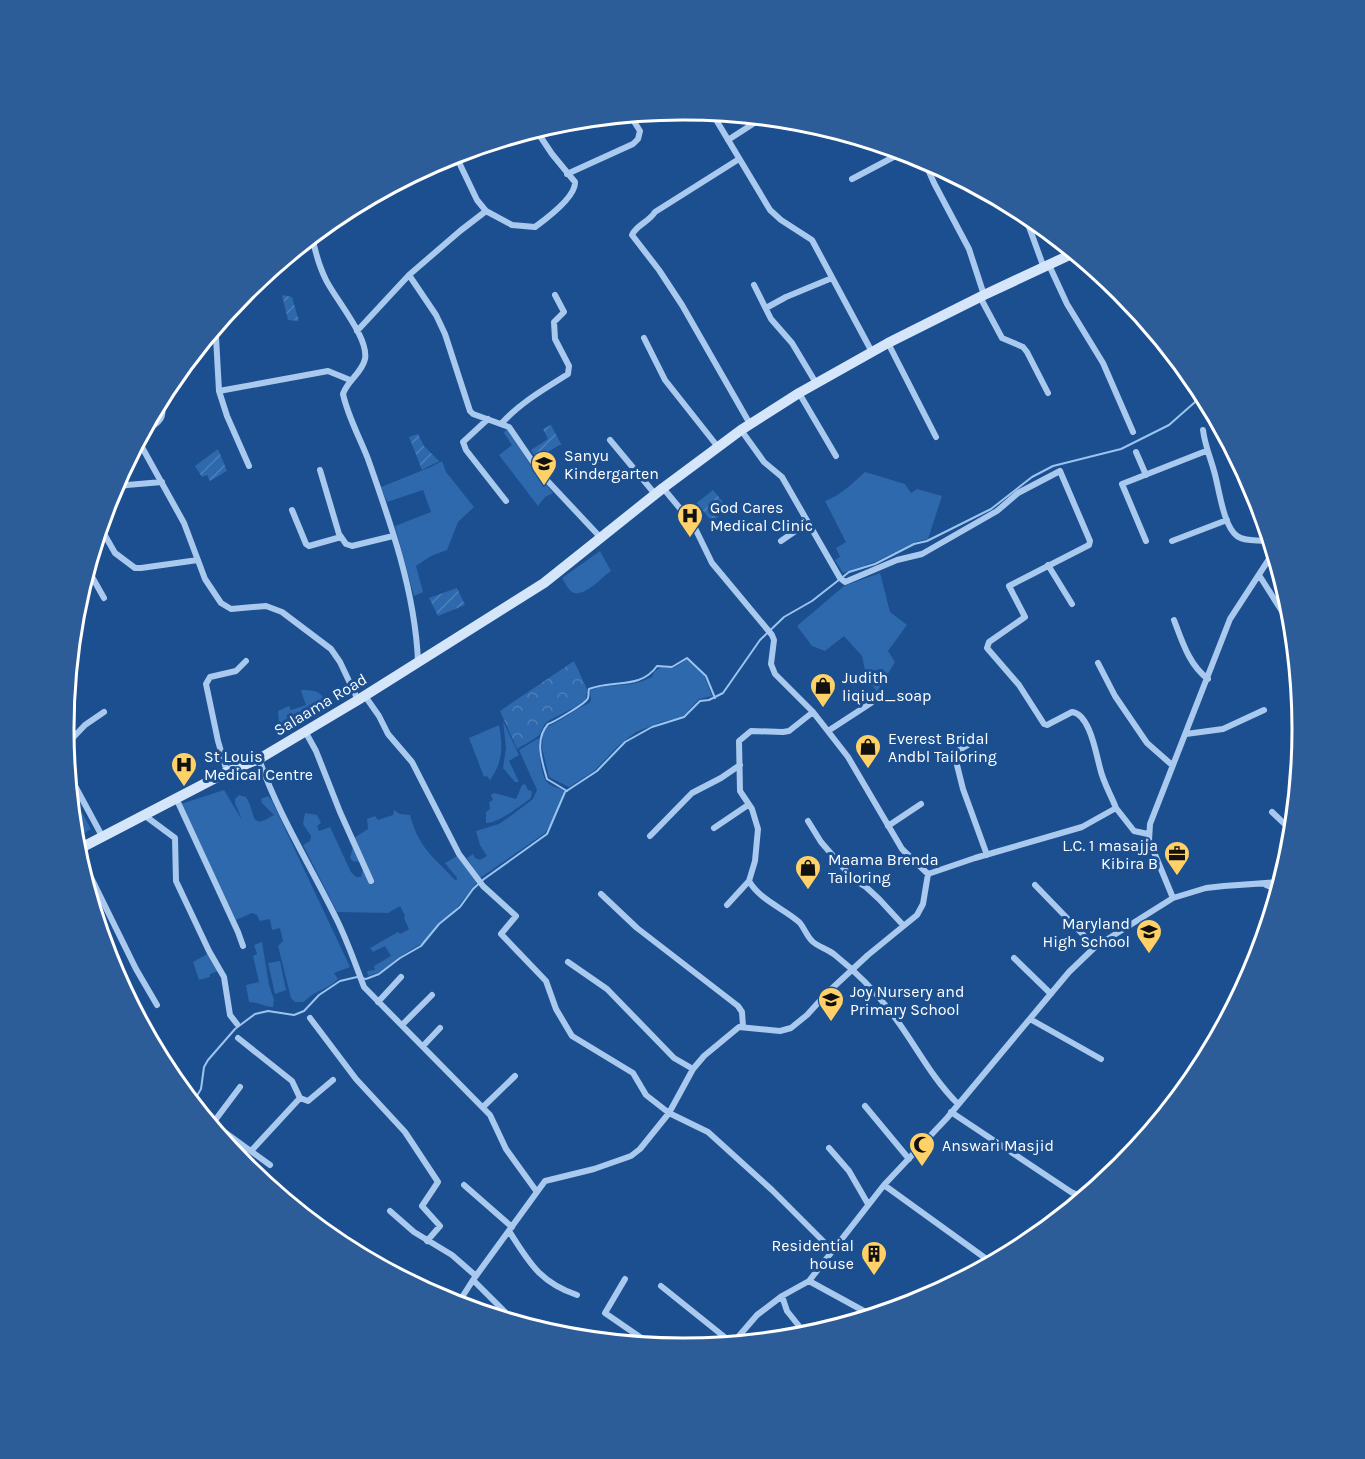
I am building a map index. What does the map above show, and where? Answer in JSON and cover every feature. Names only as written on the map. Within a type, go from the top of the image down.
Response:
[{"type":"main road","name":"Salaama Road","points":[[85,845],[227,772],[259,759],[362,698],[544,583],[718,447],[816,382],[888,343],[1066,257]]},
{"type":"street","points":[[717,122],[770,210],[812,240],[872,352]]},
{"type":"street","points":[[567,174],[633,144],[638,139],[640,131],[635,123]]},
{"type":"street","points":[[728,140],[751,125]]},
{"type":"street","points":[[459,163],[471,191],[486,211],[512,225],[535,227],[564,202],[574,190],[575,183],[541,137]]},
{"type":"street","points":[[852,179],[892,158]]},
{"type":"street","points":[[739,159],[655,212],[632,235],[682,305],[764,462],[782,477],[840,578],[848,582],[897,560],[922,554],[997,511],[1018,493],[1060,471],[1090,542],[1088,547],[1009,586],[1025,617],[989,642],[987,648],[1019,685],[1044,724],[1047,725],[1072,712],[1078,714],[1093,738],[1100,769],[1116,808],[1134,831],[1148,834]]},
{"type":"street","points":[[930,173],[969,249],[982,296],[1002,338],[1023,347],[1048,393]]},
{"type":"street","points":[[357,331],[409,275],[486,211]]},
{"type":"street","points":[[1031,230],[1046,266],[1103,363],[1133,432]]},
{"type":"street","points":[[315,244],[325,278],[357,331],[365,356],[361,368],[345,387],[343,394],[393,536],[414,616],[418,661]]},
{"type":"street","points":[[409,275],[436,315],[445,334],[468,407],[473,414],[502,423],[511,429],[541,474],[601,538]]},
{"type":"street","points":[[766,308],[832,278]]},
{"type":"street","points":[[754,285],[771,319],[792,343],[816,382]]},
{"type":"street","points":[[502,423],[519,407],[570,371],[555,339],[554,322],[564,312],[555,295]]},
{"type":"street","points":[[644,338],[665,380],[718,447]]},
{"type":"street","points":[[216,339],[219,391],[227,416],[249,466]]},
{"type":"street","points":[[888,343],[936,437]]},
{"type":"street","points":[[219,391],[322,371],[333,372],[350,380]]},
{"type":"street","points":[[799,393],[836,456]]},
{"type":"street","points":[[155,425],[160,422],[163,411]]},
{"type":"street","points":[[488,419],[463,442],[466,450],[506,501]]},
{"type":"street","points":[[1203,430],[1206,451],[1214,468],[1227,520],[1238,537],[1261,540]]},
{"type":"street","points":[[610,440],[693,524],[712,562],[770,632],[774,640],[771,664],[775,674],[813,712],[828,731],[848,758],[902,849],[928,874]]},
{"type":"street","points":[[143,448],[184,523],[205,579],[226,608],[257,606],[275,608],[331,649],[362,698],[380,716],[388,734],[412,762],[454,846],[483,886],[516,916],[501,934],[546,981],[556,1009],[572,1036],[633,1073],[646,1095],[669,1113],[708,1132],[772,1190],[832,1250]]},
{"type":"street","points":[[1146,541],[1122,484],[1206,451]]},
{"type":"street","points":[[1136,452],[1146,475]]},
{"type":"street","points":[[321,470],[340,537],[346,544],[352,546],[393,536]]},
{"type":"street","points":[[125,485],[162,482]]},
{"type":"street","points":[[292,510],[306,544],[309,546],[340,537]]},
{"type":"street","points":[[1172,542],[1227,520]]},
{"type":"street","points":[[781,541],[807,523]]},
{"type":"street","points":[[106,535],[115,553],[135,568],[198,560]]},
{"type":"street","points":[[1173,898],[1155,858],[1148,834],[1152,816],[1230,620],[1268,561]]},
{"type":"street","points":[[1048,566],[1072,604]]},
{"type":"street","points":[[1259,575],[1279,606]]},
{"type":"street","points":[[93,578],[104,598]]},
{"type":"street","points":[[1174,620],[1185,649],[1198,672],[1208,679]]},
{"type":"street","points":[[227,772],[206,684],[210,677],[240,669],[246,661]]},
{"type":"street","points":[[1098,663],[1115,696],[1147,743],[1173,765]]},
{"type":"street","points":[[828,731],[872,703]]},
{"type":"street","points":[[1186,734],[1223,729],[1264,710]]},
{"type":"street","points":[[74,736],[85,724],[104,711]]},
{"type":"street","points":[[727,905],[749,881],[755,861],[758,829],[754,813],[740,791],[739,744],[751,731],[789,731],[813,712]]},
{"type":"street","points":[[305,731],[316,750],[340,812],[371,881]]},
{"type":"street","points":[[980,738],[954,753],[963,789],[987,855]]},
{"type":"street","points":[[259,759],[268,786],[336,919],[364,987],[483,1107],[498,1129],[506,1149],[537,1192]]},
{"type":"street","points":[[650,836],[692,793],[740,765]]},
{"type":"street","points":[[77,790],[102,836]]},
{"type":"street","points":[[176,798],[243,946]]},
{"type":"street","points":[[888,826],[921,804]]},
{"type":"street","points":[[714,828],[748,805]]},
{"type":"street","points":[[928,874],[1082,827],[1116,808]]},
{"type":"street","points":[[1272,812],[1284,823]]},
{"type":"street","points":[[144,814],[175,838],[176,881],[224,977],[230,1015],[237,1024]]},
{"type":"street","points":[[808,821],[821,842],[854,880],[866,887],[903,925]]},
{"type":"street","points":[[463,1297],[474,1278],[545,1181],[594,1169],[631,1156],[650,1139],[669,1113],[693,1069],[734,1029],[743,1026],[780,1031],[791,1028],[852,970],[917,915],[923,904],[928,874]]},
{"type":"street","points":[[749,881],[766,899],[798,922],[812,941],[826,948],[852,970],[891,1013],[914,1043],[928,1070],[958,1104]]},
{"type":"street","points":[[740,1335],[757,1315],[782,1296],[809,1281],[884,1185],[958,1104],[1069,972],[1095,947],[1173,898],[1206,888],[1272,883]]},
{"type":"street","points":[[1265,884],[1271,887]]},
{"type":"street","points":[[93,885],[157,1005]]},
{"type":"street","points":[[1035,885],[1095,947]]},
{"type":"street","points":[[601,894],[637,928],[738,1006],[742,1012],[743,1026]]},
{"type":"street","points":[[1014,958],[1051,994]]},
{"type":"street","points":[[568,963],[600,984],[674,1058],[693,1069]]},
{"type":"street","points":[[378,1002],[401,977]]},
{"type":"street","points":[[402,1025],[432,995]]},
{"type":"street","points":[[310,1018],[356,1079],[405,1132],[438,1182],[422,1206],[440,1226],[427,1241]]},
{"type":"street","points":[[1030,1019],[1101,1059]]},
{"type":"street","points":[[423,1046],[440,1028]]},
{"type":"street","points":[[238,1038],[292,1081],[300,1098],[308,1101],[333,1080]]},
{"type":"street","points":[[483,1107],[515,1076]]},
{"type":"street","points":[[215,1120],[240,1087]]},
{"type":"street","points":[[251,1151],[300,1098]]},
{"type":"street","points":[[865,1106],[909,1159]]},
{"type":"street","points":[[951,1112],[1076,1194]]},
{"type":"street","points":[[227,1134],[270,1164]]},
{"type":"street","points":[[829,1148],[849,1171],[868,1204]]},
{"type":"street","points":[[464,1185],[510,1229],[534,1270],[563,1290],[577,1295]]},
{"type":"street","points":[[884,1185],[985,1258]]},
{"type":"street","points":[[390,1211],[427,1241],[452,1255],[506,1312]]},
{"type":"street","points":[[626,1279],[605,1313],[639,1337]]},
{"type":"street","points":[[809,1281],[863,1311]]},
{"type":"street","points":[[661,1286],[723,1337]]},
{"type":"street","points":[[782,1296],[786,1311],[800,1327]]},
{"type":"green space","points":[[282,295],[292,297],[299,321],[288,320]]},
{"type":"green space","points":[[551,425],[561,444],[536,459],[531,450],[548,439],[543,429]]},
{"type":"green space","points":[[507,428],[534,471],[553,493],[545,497],[538,506],[499,455],[512,445],[504,433]]},
{"type":"green space","points":[[418,434],[424,446],[439,461],[422,470],[409,437]]},
{"type":"green space","points":[[218,449],[227,471],[210,481],[207,475],[202,477],[195,466]]},
{"type":"green space","points":[[442,461],[446,472],[474,507],[458,522],[447,550],[431,556],[416,566],[423,592],[414,596],[395,526],[431,512],[423,490],[387,502],[381,487]]},
{"type":"green space","points":[[865,472],[905,484],[911,493],[917,489],[942,496],[928,539],[915,542],[875,562],[843,573],[835,560],[840,557],[836,548],[846,542],[825,501],[842,492]]},
{"type":"green space","points":[[713,490],[728,508],[712,522],[697,503]]},
{"type":"green space","points":[[600,551],[611,571],[584,592],[572,592],[562,578]]},
{"type":"green space","points":[[880,573],[890,612],[907,625],[888,651],[895,662],[877,692],[866,675],[862,656],[844,636],[825,651],[812,646],[797,626],[844,586]]},
{"type":"green space","points":[[457,588],[465,605],[438,616],[429,598]]},
{"type":"green space","points":[[687,659],[704,675],[712,696],[699,699],[682,717],[636,732],[619,745],[594,771],[569,787],[549,777],[542,748],[543,734],[547,727],[589,703],[590,691],[598,687],[643,681],[652,677],[654,672],[661,667],[674,668]]},
{"type":"green space","points":[[574,661],[587,689],[586,700],[548,721],[538,736],[517,749],[500,711]]},
{"type":"green space","points":[[302,690],[319,693],[330,708],[278,738],[274,729],[279,726],[278,711],[289,706],[291,710],[306,705]]},
{"type":"green space","points":[[503,721],[519,755],[509,761],[519,782],[515,782],[503,768],[506,748]]},
{"type":"green space","points":[[499,725],[501,754],[490,780],[487,776],[484,777],[469,738]]},
{"type":"green space","points":[[539,738],[544,778],[554,787],[564,790],[555,817],[545,833],[480,878],[467,858],[473,854],[480,860],[487,856],[480,845],[476,831],[499,824],[533,799],[537,790],[519,750]]},
{"type":"green space","points":[[525,784],[528,790],[532,791],[531,798],[503,817],[486,823],[486,812],[490,809],[489,802],[493,800],[491,795],[494,793],[516,799],[522,785]]},
{"type":"green space","points":[[224,790],[242,820],[235,803],[239,795],[246,797],[257,821],[266,820],[274,815],[261,799],[268,796],[272,801],[350,967],[334,973],[338,979],[304,1002],[295,1002],[291,998],[278,946],[283,941],[280,928],[272,930],[270,919],[260,921],[257,915],[252,913],[236,920],[181,804]]},
{"type":"green space","points":[[79,807],[91,829],[83,834]]},
{"type":"green space","points":[[394,810],[400,814],[410,815],[423,844],[456,881],[457,878],[445,863],[457,856],[477,882],[453,913],[438,923],[424,942],[399,957],[382,971],[368,976],[367,971],[375,970],[374,966],[391,956],[385,946],[373,952],[370,948],[398,932],[400,934],[409,929],[405,916],[400,906],[388,913],[337,912],[303,845],[310,841],[311,836],[303,824],[305,813],[317,815],[321,823],[317,826],[319,831],[330,827],[351,872],[356,877],[361,877],[363,869],[360,861],[354,862],[350,858],[353,847],[349,841],[368,829],[367,819],[375,816],[378,820],[393,815]]},
{"type":"green space","points":[[262,942],[269,985],[274,1000],[273,1007],[249,1002],[246,985],[259,982],[253,956],[257,954],[254,945]]},
{"type":"green space","points":[[209,953],[221,970],[210,974],[210,977],[199,980],[193,962]]},
{"type":"green space","points":[[280,961],[286,990],[275,994],[268,963]]},
{"type":"waterway","points":[[196,1097],[201,1089],[204,1067],[235,1029],[255,1014],[268,1011],[294,1015],[304,1011],[319,995],[340,981],[357,977],[366,979],[379,974],[421,946],[439,924],[460,907],[473,889],[484,879],[547,834],[565,792],[597,771],[625,742],[652,727],[684,717],[700,701],[709,700],[723,693],[760,640],[784,617],[812,601],[849,572],[875,564],[914,544],[927,541],[991,509],[1032,477],[1053,466],[1121,449],[1169,425],[1196,402]]},
{"type":"waterway","points":[[567,791],[547,779],[540,751],[541,737],[548,724],[586,701],[589,689],[634,681],[643,678],[657,666],[672,667],[687,658],[706,676],[715,698]]},
{"type":"place","name":"Sanyu Kindergarten","points":[[544,487]]},
{"type":"place","name":"God Cares Medical Clinic","points":[[690,539]]},
{"type":"place","name":"Judith liqiud_soap","points":[[823,709]]},
{"type":"place","name":"Everest Bridal Andbl Tailoring","points":[[868,770]]},
{"type":"place","name":"St Louis Medical Centre","points":[[184,788]]},
{"type":"place","name":"L.C. 1 masajja Kibira B","points":[[1177,877]]},
{"type":"place","name":"Maama Brenda Tailoring","points":[[808,891]]},
{"type":"place","name":"Maryland High School","points":[[1149,955]]},
{"type":"place","name":"Joy Nursery and Primary School","points":[[831,1023]]},
{"type":"place","name":"Answari Masjid","points":[[922,1168]]},
{"type":"place","name":"Residential house","points":[[874,1277]]}]
